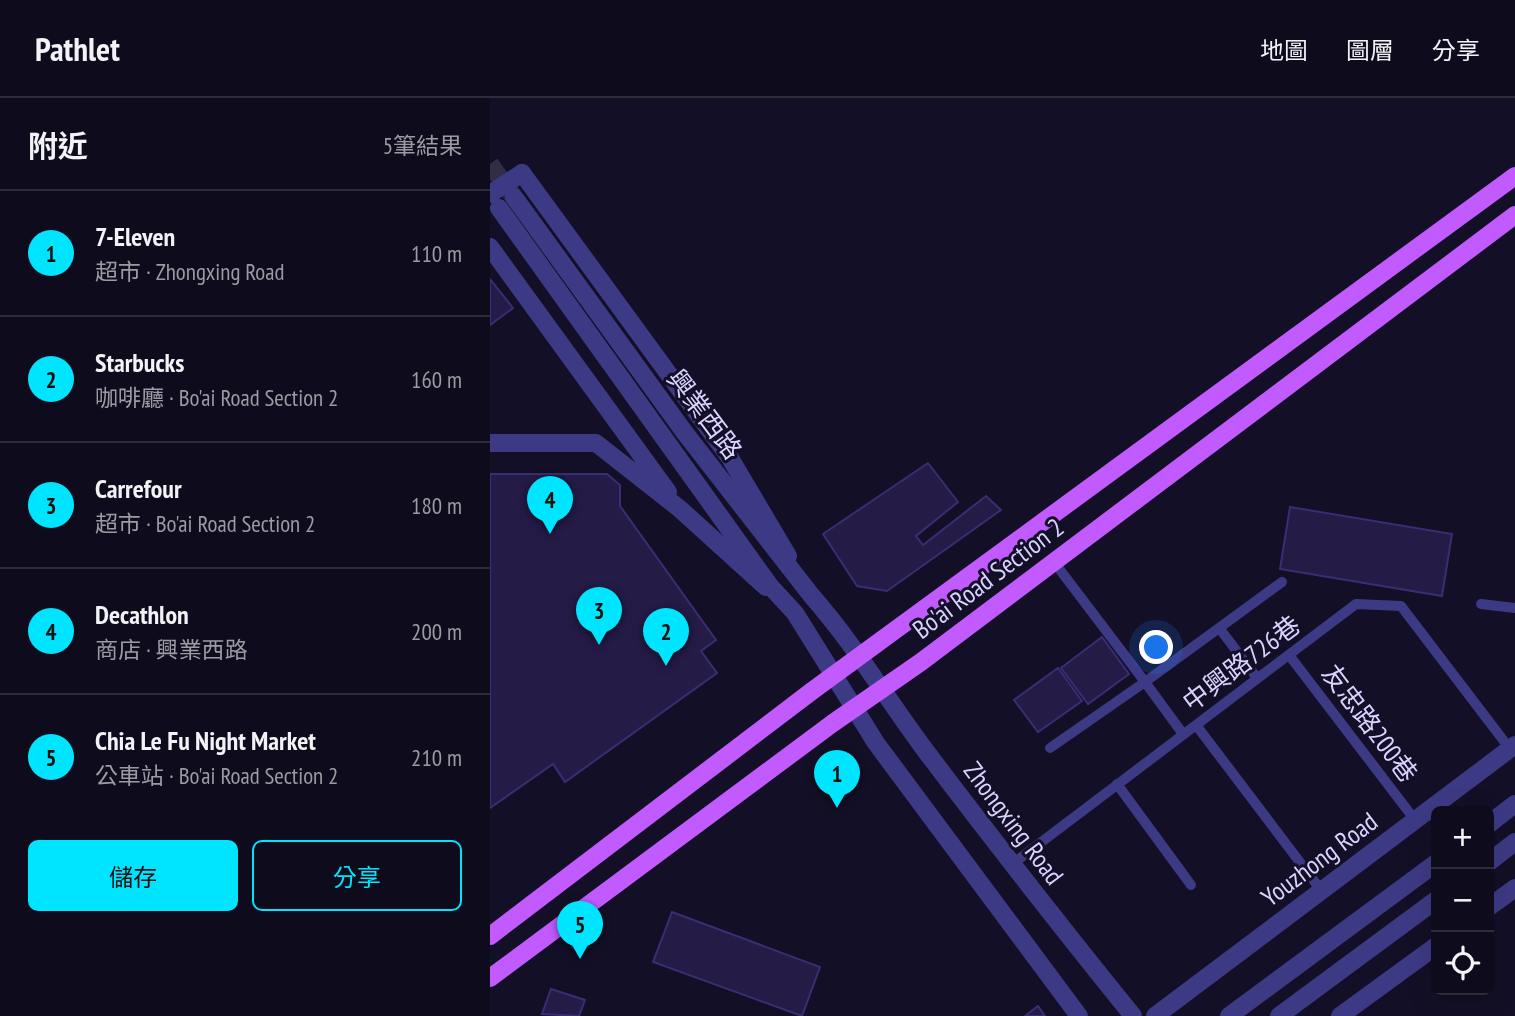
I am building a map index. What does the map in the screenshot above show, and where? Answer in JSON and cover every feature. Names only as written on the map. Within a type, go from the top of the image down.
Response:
[{"type":"main road","name":"Bo'ai Road Section 2","points":[[490,936],[832,676],[1515,176]]},
{"type":"main road","name":"Bo'ai Road Section 2","points":[[490,978],[832,723],[1054,562],[1515,215]]},
{"type":"street","points":[[494,201],[522,173],[730,458],[811,595]]},
{"type":"street","name":"興業西路","points":[[514,197],[685,433],[860,657]]},
{"type":"street","name":"興業西路","points":[[494,201],[770,586],[795,613],[832,676]]},
{"type":"street","points":[[490,247],[680,509]]},
{"type":"street","points":[[490,443],[596,443],[680,509],[795,613]]},
{"type":"street","name":"Zhongxing Road","points":[[860,657],[881,690],[1011,865],[1133,1016]]},
{"type":"street","points":[[832,676],[853,710],[1079,1016]]},
{"type":"street","name":"Youzhong Road","points":[[1155,1016],[1512,747]]},
{"type":"street","points":[[1494,820],[1515,804]]},
{"type":"street","points":[[1494,858],[1515,842]]},
{"type":"street","points":[[1229,1016],[1431,867]]},
{"type":"street","points":[[1494,903],[1515,888]]},
{"type":"street","points":[[1279,1016],[1431,904]]},
{"type":"street","points":[[1340,1016],[1431,950]]},
{"type":"lane","points":[[1054,562],[1183,734]]},
{"type":"lane","points":[[1050,748],[1220,629],[1282,582]]},
{"type":"lane","name":"中興路726巷","points":[[1011,865],[1356,604],[1401,606],[1512,747]]},
{"type":"lane","points":[[1481,604],[1515,608]]},
{"type":"lane","points":[[1220,629],[1258,678]]},
{"type":"lane","name":"友忠路200巷","points":[[1289,654],[1415,820]]},
{"type":"lane","points":[[1196,725],[1321,890]]},
{"type":"lane","points":[[1117,784],[1191,885]]},
{"type":"building","points":[[490,279],[513,308],[490,325]]},
{"type":"building","points":[[928,463],[958,502],[916,536],[923,545],[986,496],[1001,510],[887,591],[857,586],[823,534]]},
{"type":"building","points":[[490,474],[607,474],[620,485],[620,506],[716,640],[701,651],[717,673],[565,782],[553,764],[490,808]]},
{"type":"building","points":[[1290,507],[1452,534],[1442,596],[1280,569]]},
{"type":"building","points":[[1102,637],[1129,674],[1088,704],[1061,668]]},
{"type":"building","points":[[1058,668],[1082,701],[1038,732],[1014,700]]},
{"type":"building","points":[[672,912],[820,967],[802,1016],[653,962]]},
{"type":"building","points":[[551,989],[585,1000],[579,1016],[542,1014]]},
{"type":"building","points":[[1038,1006],[1045,1016],[1025,1016]]},
{"type":"tunnel","points":[[490,164],[514,197]]},
{"type":"place","name":"Decathlon","points":[[550,534]]},
{"type":"place","name":"Carrefour","points":[[599,645]]},
{"type":"place","name":"Starbucks","points":[[666,666]]},
{"type":"place","name":"7-Eleven","points":[[837,808]]},
{"type":"place","name":"Chia Le Fu Night Market","points":[[580,959]]}]
